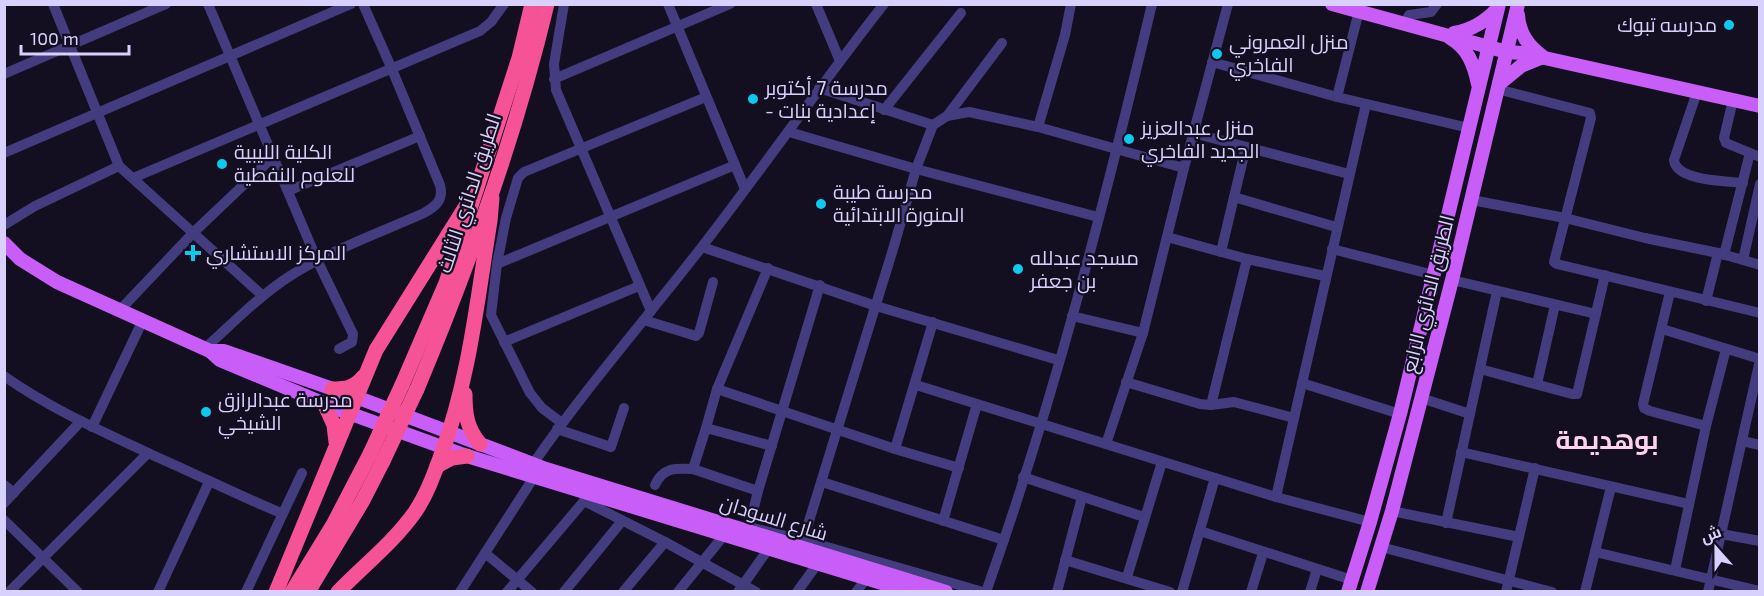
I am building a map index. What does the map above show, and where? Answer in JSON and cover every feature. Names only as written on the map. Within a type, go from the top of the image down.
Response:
[{"type":"highway","name":"الطريق الدائري الثالث","points":[[410,387],[519,58],[532,4]]},
{"type":"highway","name":"الطريق الدائري الثالث","points":[[410,387],[457,295],[492,198],[536,53],[547,4]]},
{"type":"highway","points":[[276,591],[376,350],[476,190]]},
{"type":"highway","points":[[338,591],[415,512],[428,489],[449,433],[466,370],[492,198]]},
{"type":"highway","points":[[466,370],[466,420],[472,434],[480,444]]},
{"type":"highway","points":[[332,389],[353,386],[367,372]]},
{"type":"highway","points":[[308,591],[362,502],[377,458],[410,387]]},
{"type":"highway","points":[[324,403],[334,425],[336,445]]},
{"type":"highway","points":[[437,466],[452,458],[467,456]]},
{"type":"highway","points":[[292,591],[377,458]]},
{"type":"main road","points":[[1332,4],[1366,10],[1408,24],[1417,24],[1522,53],[1760,106]]},
{"type":"main road","points":[[1450,34],[1465,31],[1482,23],[1499,6]]},
{"type":"main road","name":"الطريق الدائري الرابع","points":[[1350,586],[1400,414],[1499,6]]},
{"type":"main road","points":[[1518,6],[1519,22],[1524,37],[1534,50],[1544,57]]},
{"type":"main road","name":"الطريق الدائري الرابع","points":[[1367,591],[1392,510],[1434,349],[1518,6]]},
{"type":"main road","points":[[1450,34],[1470,58],[1479,87]]},
{"type":"main road","points":[[1498,88],[1521,66],[1544,57]]},
{"type":"main road","points":[[4,243],[20,259],[57,282],[119,311],[208,349],[224,351],[356,397],[480,444],[533,471]]},
{"type":"main road","points":[[1417,345],[1434,349]]},
{"type":"main road","points":[[208,349],[220,360],[350,414],[467,456],[533,471]]},
{"type":"main road","name":"شارع السودان","points":[[533,471],[588,486],[651,506],[725,534],[911,591]]},
{"type":"main road","name":"شارع السودان","points":[[651,506],[802,543],[946,591]]},
{"type":"street","points":[[53,4],[119,166],[263,296]]},
{"type":"street","points":[[4,74],[166,4]]},
{"type":"street","points":[[208,4],[317,260],[353,334],[352,342],[339,348]]},
{"type":"street","points":[[4,153],[351,4]]},
{"type":"street","points":[[208,349],[263,296],[288,277],[317,260],[424,213],[440,200],[440,185],[363,4]]},
{"type":"street","points":[[133,178],[480,31],[504,4]]},
{"type":"street","points":[[564,4],[555,50],[554,79],[562,106],[639,286],[648,316]]},
{"type":"street","points":[[668,4],[745,189]]},
{"type":"street","points":[[554,79],[730,4]]},
{"type":"street","points":[[816,4],[840,61]]},
{"type":"street","points":[[460,591],[560,426],[702,247],[884,4]]},
{"type":"street","points":[[1038,127],[1065,35],[1071,4]]},
{"type":"street","points":[[820,285],[758,491],[750,521],[753,528],[984,591],[1004,540],[1072,316],[1117,149],[1152,4]]},
{"type":"street","points":[[1106,444],[1143,333],[1228,4]]},
{"type":"street","points":[[1408,24],[1409,15],[1431,12],[1437,4]]},
{"type":"street","points":[[1337,97],[1366,10]]},
{"type":"street","points":[[884,110],[961,12]]},
{"type":"street","points":[[802,543],[916,169],[933,125],[947,116],[1002,43]]},
{"type":"street","points":[[1212,62],[1337,97],[1469,128]]},
{"type":"street","points":[[819,88],[933,125]]},
{"type":"street","points":[[1498,88],[1590,113],[1591,118],[1554,262],[1760,313]]},
{"type":"street","points":[[1697,92],[1674,160],[1675,166],[1680,172],[1693,177],[1743,183]]},
{"type":"street","points":[[624,408],[611,447],[560,426],[530,393],[491,315],[497,264],[506,218],[520,175],[706,97]]},
{"type":"street","points":[[1706,300],[1743,183],[1755,155],[1726,143],[1724,138],[1733,100]]},
{"type":"street","points":[[1276,497],[1348,174],[1366,104]]},
{"type":"street","points":[[947,116],[969,112],[1038,127],[1184,168]]},
{"type":"street","points":[[789,132],[916,169],[1098,217]]},
{"type":"street","points":[[1193,133],[1348,174]]},
{"type":"street","points":[[288,191],[420,136]]},
{"type":"street","points":[[1221,252],[1246,147]]},
{"type":"street","points":[[119,311],[194,232],[273,157]]},
{"type":"street","points":[[497,264],[735,165]]},
{"type":"street","points":[[4,225],[35,206],[119,166]]},
{"type":"street","points":[[1743,260],[1760,184]]},
{"type":"street","points":[[1234,197],[1336,227]]},
{"type":"street","points":[[1472,200],[1565,218],[1760,264]]},
{"type":"street","points":[[1167,237],[1247,259],[1325,276]]},
{"type":"street","points":[[702,247],[820,285],[876,306],[1058,360]]},
{"type":"street","points":[[1332,249],[1434,275]]},
{"type":"street","points":[[1211,405],[1247,259]]},
{"type":"street","points":[[693,469],[717,389],[768,268]]},
{"type":"street","points":[[1480,369],[1577,394],[1605,275]]},
{"type":"street","points":[[1452,279],[1596,314]]},
{"type":"street","points":[[648,316],[696,336],[699,333],[713,282]]},
{"type":"street","points":[[504,342],[639,286]]},
{"type":"street","points":[[1446,523],[1497,291]]},
{"type":"street","points":[[1670,292],[1643,404],[1644,408],[1706,426]]},
{"type":"street","points":[[1537,384],[1554,305]]},
{"type":"street","points":[[1072,316],[1143,333]]},
{"type":"street","points":[[92,427],[143,320]]},
{"type":"street","points":[[896,449],[933,322]]},
{"type":"street","points":[[1662,330],[1760,359],[1710,586]]},
{"type":"street","points":[[1676,570],[1706,426],[1726,349]]},
{"type":"street","points":[[4,376],[81,422],[281,513]]},
{"type":"street","points":[[1126,382],[1200,404],[1234,402],[1294,418]]},
{"type":"street","points":[[1302,383],[1400,414]]},
{"type":"street","points":[[916,385],[1276,497],[1370,522]]},
{"type":"street","points":[[717,389],[959,468]]},
{"type":"street","points":[[1421,398],[1470,414]]},
{"type":"street","points":[[943,521],[977,404]]},
{"type":"street","points":[[4,503],[81,422]]},
{"type":"street","points":[[706,428],[772,446]]},
{"type":"street","points":[[1742,441],[1760,445]]},
{"type":"street","points":[[1461,452],[1689,504]]},
{"type":"street","points":[[9,591],[148,453]]},
{"type":"street","points":[[1127,577],[1162,462]]},
{"type":"street","points":[[655,485],[665,471],[671,468],[693,469],[758,491]]},
{"type":"street","points":[[1507,586],[1535,468]]},
{"type":"street","points":[[246,591],[302,472]]},
{"type":"street","points":[[1023,477],[1144,517]]},
{"type":"street","points":[[1182,591],[1215,478]]},
{"type":"street","points":[[158,591],[209,482]]},
{"type":"street","points":[[822,482],[1004,540]]},
{"type":"street","points":[[4,484],[14,493]]},
{"type":"street","points":[[1585,591],[1611,487]]},
{"type":"street","points":[[1057,591],[1082,497]]},
{"type":"street","points":[[507,591],[584,501],[702,562],[740,588],[756,591]]},
{"type":"street","points":[[1392,510],[1519,537]]},
{"type":"street","points":[[4,520],[78,591]]},
{"type":"street","points":[[564,591],[622,521]]},
{"type":"street","points":[[1200,531],[1317,569],[1350,586]]},
{"type":"street","points":[[678,591],[725,534]]},
{"type":"street","points":[[1721,534],[1760,541]]},
{"type":"street","points":[[623,591],[665,542]]},
{"type":"street","points":[[1381,547],[1507,586],[1552,591]]},
{"type":"street","points":[[740,588],[769,548]]},
{"type":"street","points":[[484,552],[532,591]]},
{"type":"street","points":[[1595,552],[1676,570],[1710,586],[1760,591]]},
{"type":"street","points":[[1251,591],[1263,553]]},
{"type":"street","points":[[1065,560],[1127,577],[1154,589],[1170,591]]},
{"type":"street","points":[[797,591],[818,563]]},
{"type":"street","points":[[1310,591],[1317,569]]},
{"type":"street","points":[[856,591],[867,578]]},
{"type":"place","name":"مدرسه تبوك","points":[[1729,25]]},
{"type":"place","name":"منزل العمروني الفاخري","points":[[1217,54]]},
{"type":"place","name":"مدرسة 7 أكتوبر - إعدادية بنات","points":[[753,99]]},
{"type":"place","name":"منزل عبدالعزيز الجديد الفاخري","points":[[1129,139]]},
{"type":"place","name":"الكلية الليبية للعلوم النفطية","points":[[222,164]]},
{"type":"place","name":"مدرسة طيبة المنورة الابتدائية","points":[[821,204]]},
{"type":"place","name":"المركز الاستشاري","points":[[193,253]]},
{"type":"place","name":"مسجد عبدلله بن جعفر","points":[[1018,269]]},
{"type":"place","name":"مدرسة عبدالرازق الشيخي","points":[[206,412]]},
{"type":"district","name":"بوهديمة","points":[[1607,440]]}]
